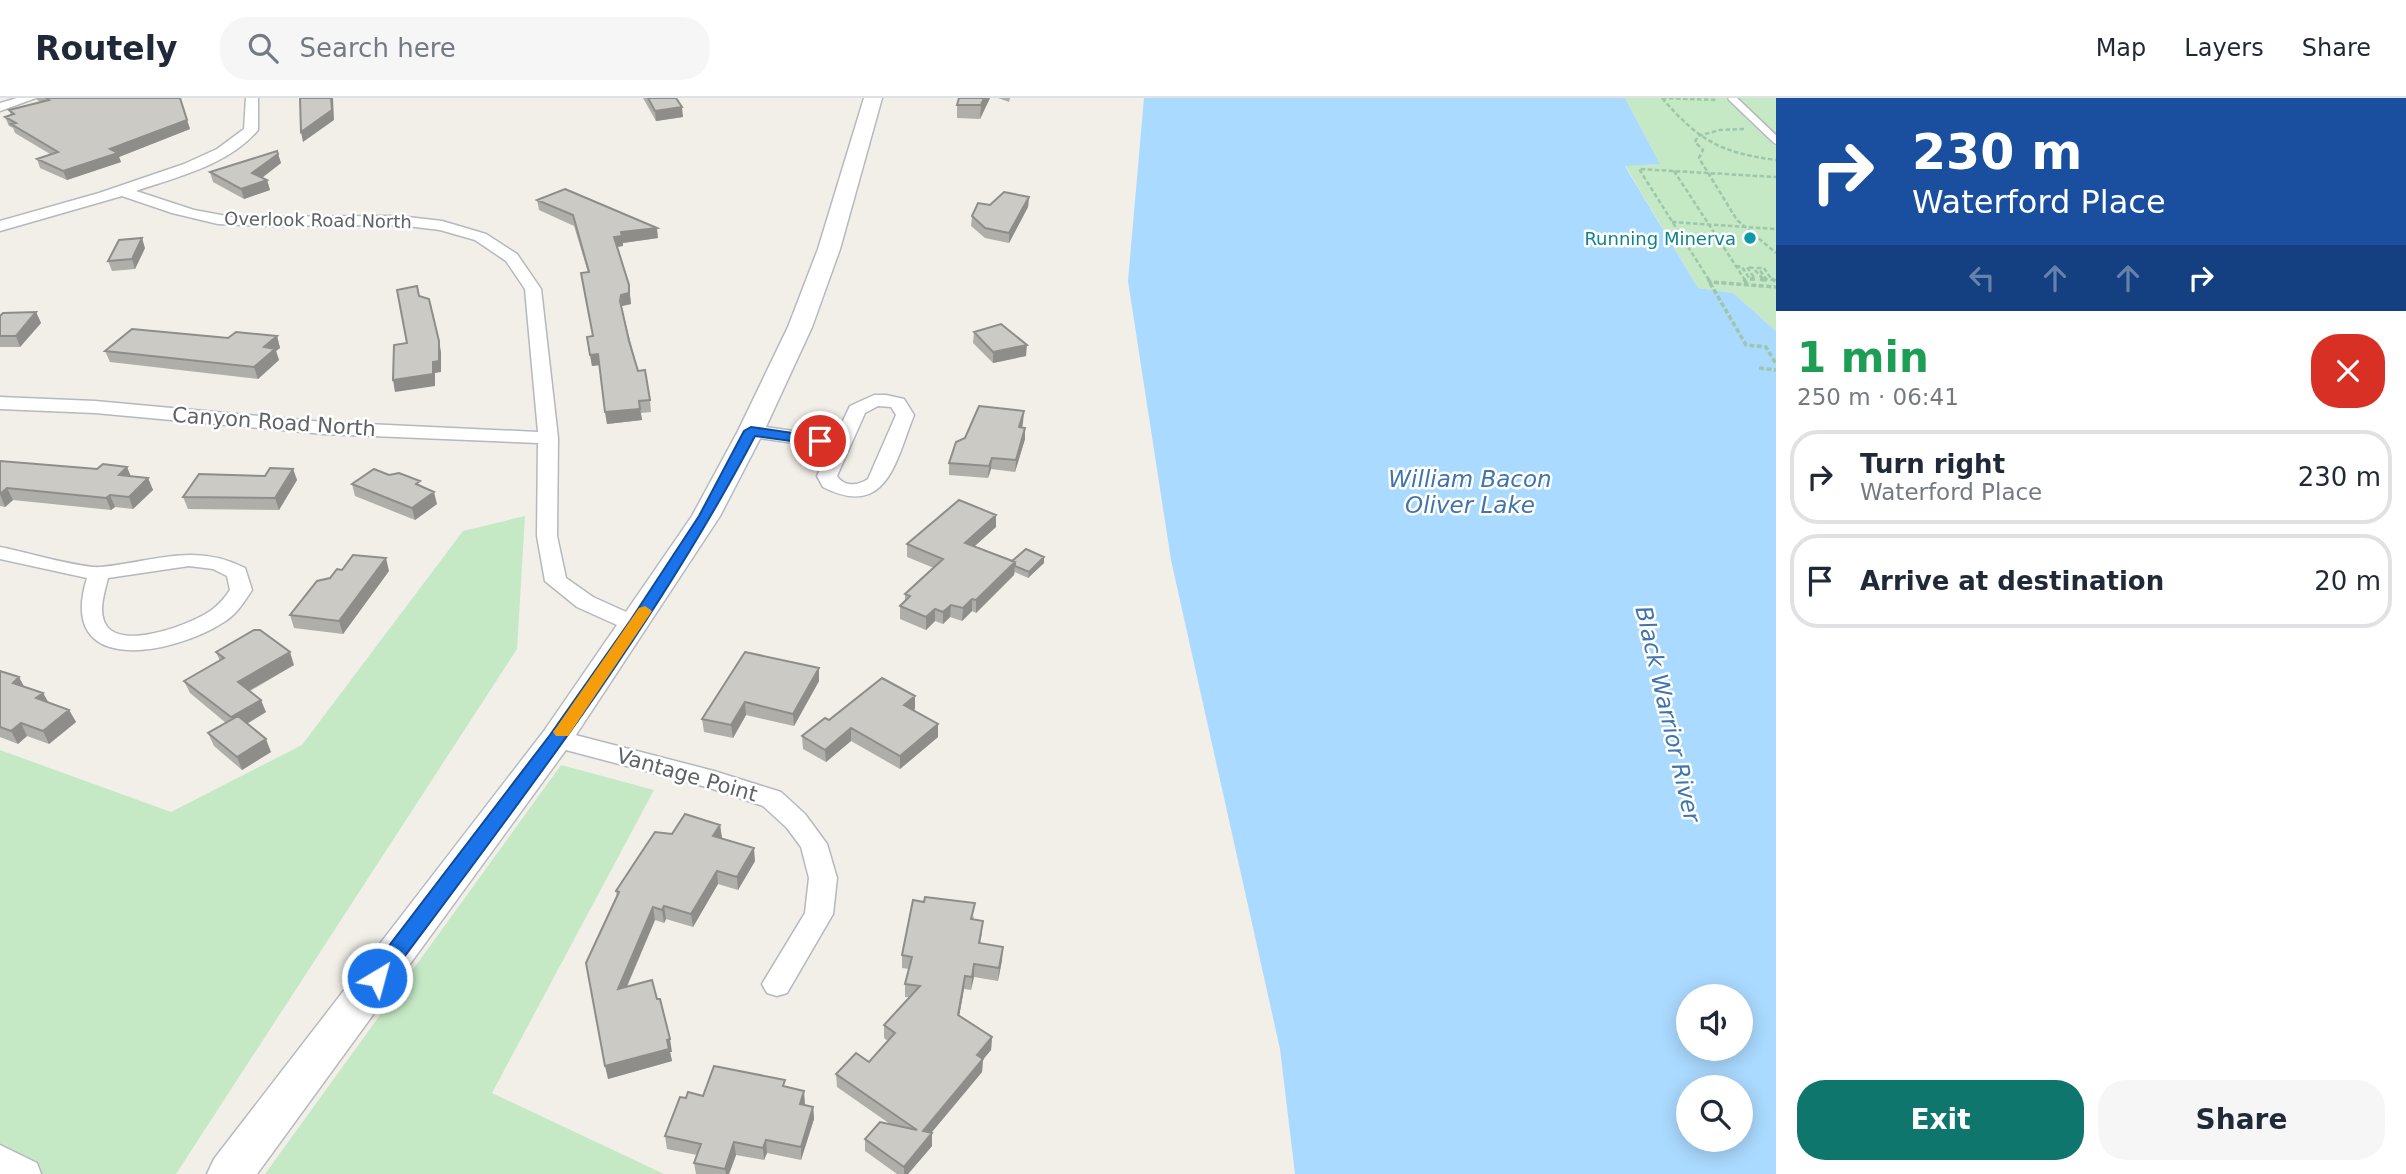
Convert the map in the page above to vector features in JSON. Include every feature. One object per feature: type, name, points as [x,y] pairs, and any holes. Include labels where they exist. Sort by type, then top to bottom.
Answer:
[{"type":"main road","points":[[230,1174],[556,739],[636,625],[706,516],[751,431],[800,327],[824,262],[873,98]]},
{"type":"street","points":[[0,107],[30,98]]},
{"type":"street","points":[[0,226],[124,191],[215,157],[238,144],[251,130],[252,98]]},
{"type":"street","name":"Overlook Road North","points":[[124,191],[187,214],[231,221],[394,218],[440,225],[490,242],[511,255],[526,271],[533,289],[548,438],[547,536],[555,581],[585,603],[636,625]]},
{"type":"street","points":[[886,400],[898,403],[903,409],[905,415],[877,482],[870,488],[849,491],[830,483],[827,476],[841,444],[857,410],[864,404],[886,400]]},
{"type":"street","name":"Canyon Road North","points":[[0,403],[95,407],[324,428],[548,438]]},
{"type":"street","points":[[751,431],[841,444]]},
{"type":"street","points":[[0,554],[99,574],[189,560],[218,563],[237,573],[241,590],[228,608],[215,617],[173,637],[139,643],[111,641],[96,629],[92,613],[99,574]]},
{"type":"street","name":"Vantage Point","points":[[556,739],[714,780],[772,799],[796,821],[814,844],[823,877],[819,914],[777,985]]},
{"type":"street","points":[[0,1160],[26,1174]]},
{"type":"lane","points":[[1732,98],[1776,140]]},
{"type":"path","points":[[1716,100],[1662,98],[1698,136],[1732,154],[1776,160]]},
{"type":"path","points":[[1748,129],[1720,130],[1698,136],[1695,142],[1703,150],[1699,158],[1742,226],[1776,253]]},
{"type":"path","points":[[1776,178],[1639,169],[1746,345],[1766,347],[1776,364]]},
{"type":"path","points":[[1674,170],[1748,285]]},
{"type":"path","points":[[1671,222],[1776,229]]},
{"type":"path","points":[[1736,266],[1742,267],[1750,279],[1755,279],[1747,267],[1753,268],[1761,280],[1767,281],[1758,268],[1764,268],[1772,281],[1776,281]]},
{"type":"path","points":[[1710,282],[1776,287]]},
{"type":"path","points":[[1759,368],[1776,370]]},
{"type":"green space","points":[[1625,98],[1776,98],[1776,331],[1733,293],[1698,288],[1625,165],[1660,164]]},
{"type":"green space","points":[[525,516],[517,649],[176,1174],[0,1174],[0,750],[171,812],[302,745],[463,531]]},
{"type":"green space","points":[[561,765],[654,790],[492,1093],[664,1174],[265,1174]]},
{"type":"water","name":"William Bacon Oliver Lake","points":[[1144,98],[1625,98],[1660,164],[1625,166],[1698,288],[1733,293],[1776,331],[1776,1174],[1295,1174],[1280,1049],[1171,560],[1128,281]]},
{"type":"building","points":[[46,98],[180,98],[187,120],[110,149],[118,153],[63,171],[37,159],[58,152],[11,124],[16,123],[5,117],[14,114],[9,110],[49,100]]},
{"type":"building","points":[[300,98],[331,98],[332,110],[301,132]]},
{"type":"building","points":[[648,98],[676,98],[682,107],[655,111]]},
{"type":"building","points":[[959,98],[984,98],[981,105],[957,105]]},
{"type":"building","points":[[277,151],[278,154],[252,173],[267,180],[241,189],[210,172]]},
{"type":"building","points":[[565,189],[657,228],[621,232],[622,236],[614,237],[629,285],[629,293],[621,295],[620,301],[638,371],[645,370],[650,400],[639,401],[640,409],[605,412],[598,354],[590,355],[587,337],[593,336],[581,273],[589,272],[573,215],[537,200]]},
{"type":"building","points":[[1004,192],[1029,197],[1009,233],[985,228],[972,216],[978,203],[990,205]]},
{"type":"building","points":[[142,238],[132,259],[108,261],[119,240]]},
{"type":"building","points":[[417,286],[419,296],[429,299],[439,341],[439,361],[433,362],[433,374],[393,380],[394,345],[407,343],[397,290]]},
{"type":"building","points":[[36,312],[16,336],[0,336],[0,316],[3,313]]},
{"type":"building","points":[[1001,324],[1027,345],[993,352],[974,332]]},
{"type":"building","points":[[132,329],[228,338],[236,332],[277,336],[264,347],[275,349],[254,367],[105,351]]},
{"type":"building","points":[[979,406],[1024,411],[1019,427],[1025,428],[1016,460],[992,458],[989,466],[949,463],[956,442],[965,438]]},
{"type":"building","points":[[0,461],[97,469],[103,464],[127,467],[119,475],[148,478],[129,497],[110,495],[106,498],[7,488],[0,494]]},
{"type":"building","points":[[270,468],[293,469],[275,498],[183,497],[199,474],[265,476]]},
{"type":"building","points":[[374,469],[389,475],[399,473],[420,481],[416,484],[434,492],[412,508],[352,484]]},
{"type":"building","points":[[959,500],[996,515],[965,543],[1015,562],[976,600],[972,599],[963,608],[951,605],[943,612],[935,609],[926,617],[900,606],[910,596],[905,594],[943,559],[907,544]]},
{"type":"building","points":[[1026,549],[1044,557],[1029,572],[1015,566],[1012,561]]},
{"type":"building","points":[[353,555],[386,558],[339,621],[290,615],[317,581],[330,578],[337,569],[342,570]]},
{"type":"building","points":[[254,630],[260,630],[290,652],[238,682],[261,700],[231,717],[184,681],[224,658],[216,652]]},
{"type":"building","points":[[745,652],[819,668],[793,714],[745,702],[731,725],[702,719]]},
{"type":"building","points":[[0,671],[19,677],[13,683],[43,693],[36,698],[69,710],[43,731],[21,723],[11,731],[0,727]]},
{"type":"building","points":[[882,678],[915,696],[904,705],[938,724],[900,756],[851,728],[825,750],[802,736],[825,718],[829,720]]},
{"type":"building","points":[[238,716],[266,739],[237,757],[208,733]]},
{"type":"building","points":[[685,814],[720,825],[713,836],[754,848],[737,877],[717,871],[691,914],[664,906],[662,910],[653,907],[618,989],[652,980],[657,999],[660,999],[670,1039],[667,1040],[669,1049],[605,1066],[586,963],[619,892],[616,891],[641,853],[655,832],[672,834]]},
{"type":"building","points":[[925,897],[975,903],[971,919],[983,921],[979,943],[1003,947],[999,968],[974,964],[972,977],[965,976],[958,1015],[992,1037],[977,1055],[983,1059],[923,1131],[932,1133],[904,1167],[865,1139],[880,1122],[917,1130],[836,1074],[856,1053],[869,1062],[895,1033],[884,1025],[920,986],[905,984],[912,957],[902,955],[913,900],[924,902]]},
{"type":"building","points":[[714,1066],[785,1080],[783,1086],[804,1091],[800,1104],[813,1107],[801,1147],[766,1140],[763,1148],[734,1142],[725,1169],[694,1163],[701,1144],[665,1136],[680,1097],[686,1098],[688,1092],[703,1096]]},
{"type":"slow traffic","points":[[562,732],[645,611]]},
{"type":"place","name":"Running Minerva","points":[[1750,238]]},
{"type":"route","points":[[377,978],[556,739],[636,625],[706,516],[751,431],[820,441]]},
{"type":"water label","name":"Black Warrior River","points":[[1668,714]]}]
